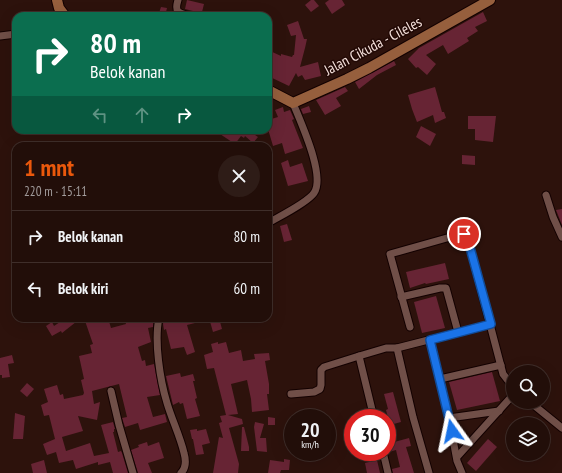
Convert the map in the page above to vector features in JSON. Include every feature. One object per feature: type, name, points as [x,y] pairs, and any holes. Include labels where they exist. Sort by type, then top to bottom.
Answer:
[{"type":"street","points":[[57,0],[59,8],[62,12]]},
{"type":"street","points":[[178,0],[176,8],[178,12]]},
{"type":"street","name":"Jalan Cikuda - Cileles","points":[[293,102],[347,79],[490,0]]},
{"type":"street","points":[[0,36],[12,34]]},
{"type":"street","points":[[272,92],[293,102],[314,159],[317,177],[317,187],[309,199],[272,221]]},
{"type":"street","points":[[546,195],[553,217],[562,237]]},
{"type":"street","points":[[410,327],[390,254],[464,234],[469,244],[503,374],[506,378]]},
{"type":"street","points":[[401,297],[446,288],[458,332]]},
{"type":"street","points":[[159,322],[158,360],[167,402],[184,454],[185,463],[181,473]]},
{"type":"street","points":[[291,394],[314,392],[320,389],[321,370],[324,367],[386,348],[397,348],[491,324]]},
{"type":"street","points":[[430,340],[462,473]]},
{"type":"street","points":[[397,348],[428,473]]},
{"type":"street","points":[[359,356],[372,409]]},
{"type":"street","points":[[440,379],[501,365]]},
{"type":"street","points":[[111,391],[133,473]]},
{"type":"street","points":[[457,457],[506,403]]},
{"type":"street","points":[[539,409],[562,428]]},
{"type":"street","points":[[449,418],[499,411]]},
{"type":"street","points":[[385,461],[388,473]]},
{"type":"building","points":[[187,0],[204,4],[202,12],[193,12],[185,9]]},
{"type":"building","points":[[311,0],[314,0],[319,6],[311,12],[305,5]]},
{"type":"building","points":[[329,0],[342,0],[345,5],[332,14],[325,3]]},
{"type":"building","points":[[161,7],[167,8],[166,12],[159,12]]},
{"type":"building","points":[[483,12],[487,21],[475,27],[478,31],[467,38],[469,41],[448,54],[443,45],[426,55],[436,64],[427,75],[418,67],[416,68],[408,59],[419,48]]},
{"type":"building","points":[[298,21],[304,39],[307,39],[300,67],[318,62],[321,76],[305,80],[302,75],[298,77],[296,73],[289,86],[272,78],[272,52],[281,56],[281,54],[292,57],[294,55],[296,35],[291,36],[287,25]]},
{"type":"building","points":[[394,61],[396,65],[377,75],[359,89],[355,82]]},
{"type":"building","points":[[345,87],[348,91],[336,98],[341,106],[325,115],[316,100]]},
{"type":"building","points":[[435,87],[442,112],[444,112],[446,118],[435,123],[433,115],[417,122],[408,95]]},
{"type":"building","points":[[309,106],[311,112],[303,114],[301,109]]},
{"type":"building","points":[[283,107],[284,112],[290,110],[294,119],[292,120],[303,148],[285,154],[282,143],[273,146],[269,134],[272,134],[272,119],[278,117],[275,110]]},
{"type":"building","points":[[468,116],[496,116],[493,142],[475,140],[475,129],[468,129]]},
{"type":"building","points":[[421,126],[436,134],[430,146],[416,137]]},
{"type":"building","points":[[220,134],[254,134],[258,137],[254,142],[252,142],[245,136],[244,138],[241,136],[236,142],[232,142]]},
{"type":"building","points":[[462,155],[475,156],[475,165],[462,164]]},
{"type":"building","points":[[288,160],[290,167],[302,163],[308,181],[288,186],[281,163]]},
{"type":"building","points":[[562,209],[562,225],[556,210]]},
{"type":"building","points":[[287,224],[292,240],[284,242],[280,226]]},
{"type":"building","points":[[445,263],[449,279],[425,283],[410,288],[406,272]]},
{"type":"building","points":[[436,296],[445,328],[422,333],[414,302]]},
{"type":"building","points":[[52,322],[54,326],[60,322],[76,322],[62,333],[61,331],[52,336],[46,326]]},
{"type":"building","points":[[85,322],[109,322],[111,328],[126,324],[125,322],[154,322],[153,327],[148,328],[151,342],[138,347],[142,361],[145,360],[146,366],[154,364],[160,395],[147,397],[153,417],[165,414],[167,422],[140,430],[138,423],[125,427],[122,418],[127,417],[119,384],[92,391],[94,404],[100,402],[97,420],[78,416],[83,431],[62,437],[66,451],[90,443],[94,456],[109,453],[101,425],[113,422],[115,429],[113,432],[118,452],[121,451],[122,453],[128,473],[113,473],[110,462],[98,465],[98,462],[76,469],[73,460],[59,463],[56,452],[47,455],[43,444],[55,439],[49,415],[44,416],[41,405],[48,402],[44,389],[57,385],[60,395],[63,394],[64,399],[83,395],[84,393],[81,380],[84,379],[79,356],[92,353],[90,345],[93,344]]},
{"type":"building","points":[[163,322],[199,322],[187,325],[195,352],[187,355],[184,347],[171,349],[166,329],[164,330]]},
{"type":"building","points":[[210,322],[220,322],[222,329],[213,332]]},
{"type":"building","points":[[218,342],[218,344],[226,342],[229,353],[241,350],[243,361],[255,359],[254,354],[269,353],[270,360],[265,361],[269,384],[269,394],[267,394],[269,410],[252,412],[247,380],[231,384],[238,414],[228,415],[242,419],[243,424],[229,428],[239,464],[238,473],[213,473],[219,437],[223,438],[219,423],[222,422],[220,416],[226,415],[214,368],[207,369],[204,355],[213,352],[211,344]]},
{"type":"building","points":[[12,355],[14,363],[8,364],[10,377],[2,378],[2,375],[0,375],[0,358]]},
{"type":"building","points":[[492,372],[500,401],[457,410],[449,382]]},
{"type":"building","points":[[180,373],[181,377],[193,374],[197,398],[195,399],[200,416],[187,419],[183,403],[180,404],[179,402],[173,405],[166,376]]},
{"type":"building","points":[[27,383],[34,389],[27,397],[20,391]]},
{"type":"building","points":[[393,392],[401,422],[396,423],[396,409],[388,409],[384,394]]},
{"type":"building","points":[[15,413],[25,416],[23,439],[13,439]]},
{"type":"building","points":[[268,417],[275,418],[275,425],[268,425]]},
{"type":"building","points":[[255,422],[264,424],[260,438],[266,438],[267,452],[257,451],[254,427]]},
{"type":"building","points":[[242,427],[244,427],[249,451],[241,451]]},
{"type":"building","points":[[197,429],[197,431],[206,429],[210,443],[202,445],[204,454],[196,455],[190,430]]},
{"type":"building","points":[[409,438],[411,446],[406,447],[414,473],[393,473],[392,469],[400,467],[396,450],[396,442]]},
{"type":"building","points":[[488,439],[497,447],[476,471],[467,463]]},
{"type":"building","points":[[147,442],[148,446],[159,442],[164,458],[148,463],[152,473],[138,473],[131,450],[139,447],[138,445]]},
{"type":"building","points":[[44,460],[47,473],[33,473],[31,464]]},
{"type":"building","points":[[270,460],[284,462],[290,461],[289,470],[281,470],[280,473],[268,473]]},
{"type":"building","points":[[377,461],[380,473],[367,473],[365,463]]},
{"type":"route","points":[[452,431],[430,340],[491,324],[469,244],[464,234]]}]
